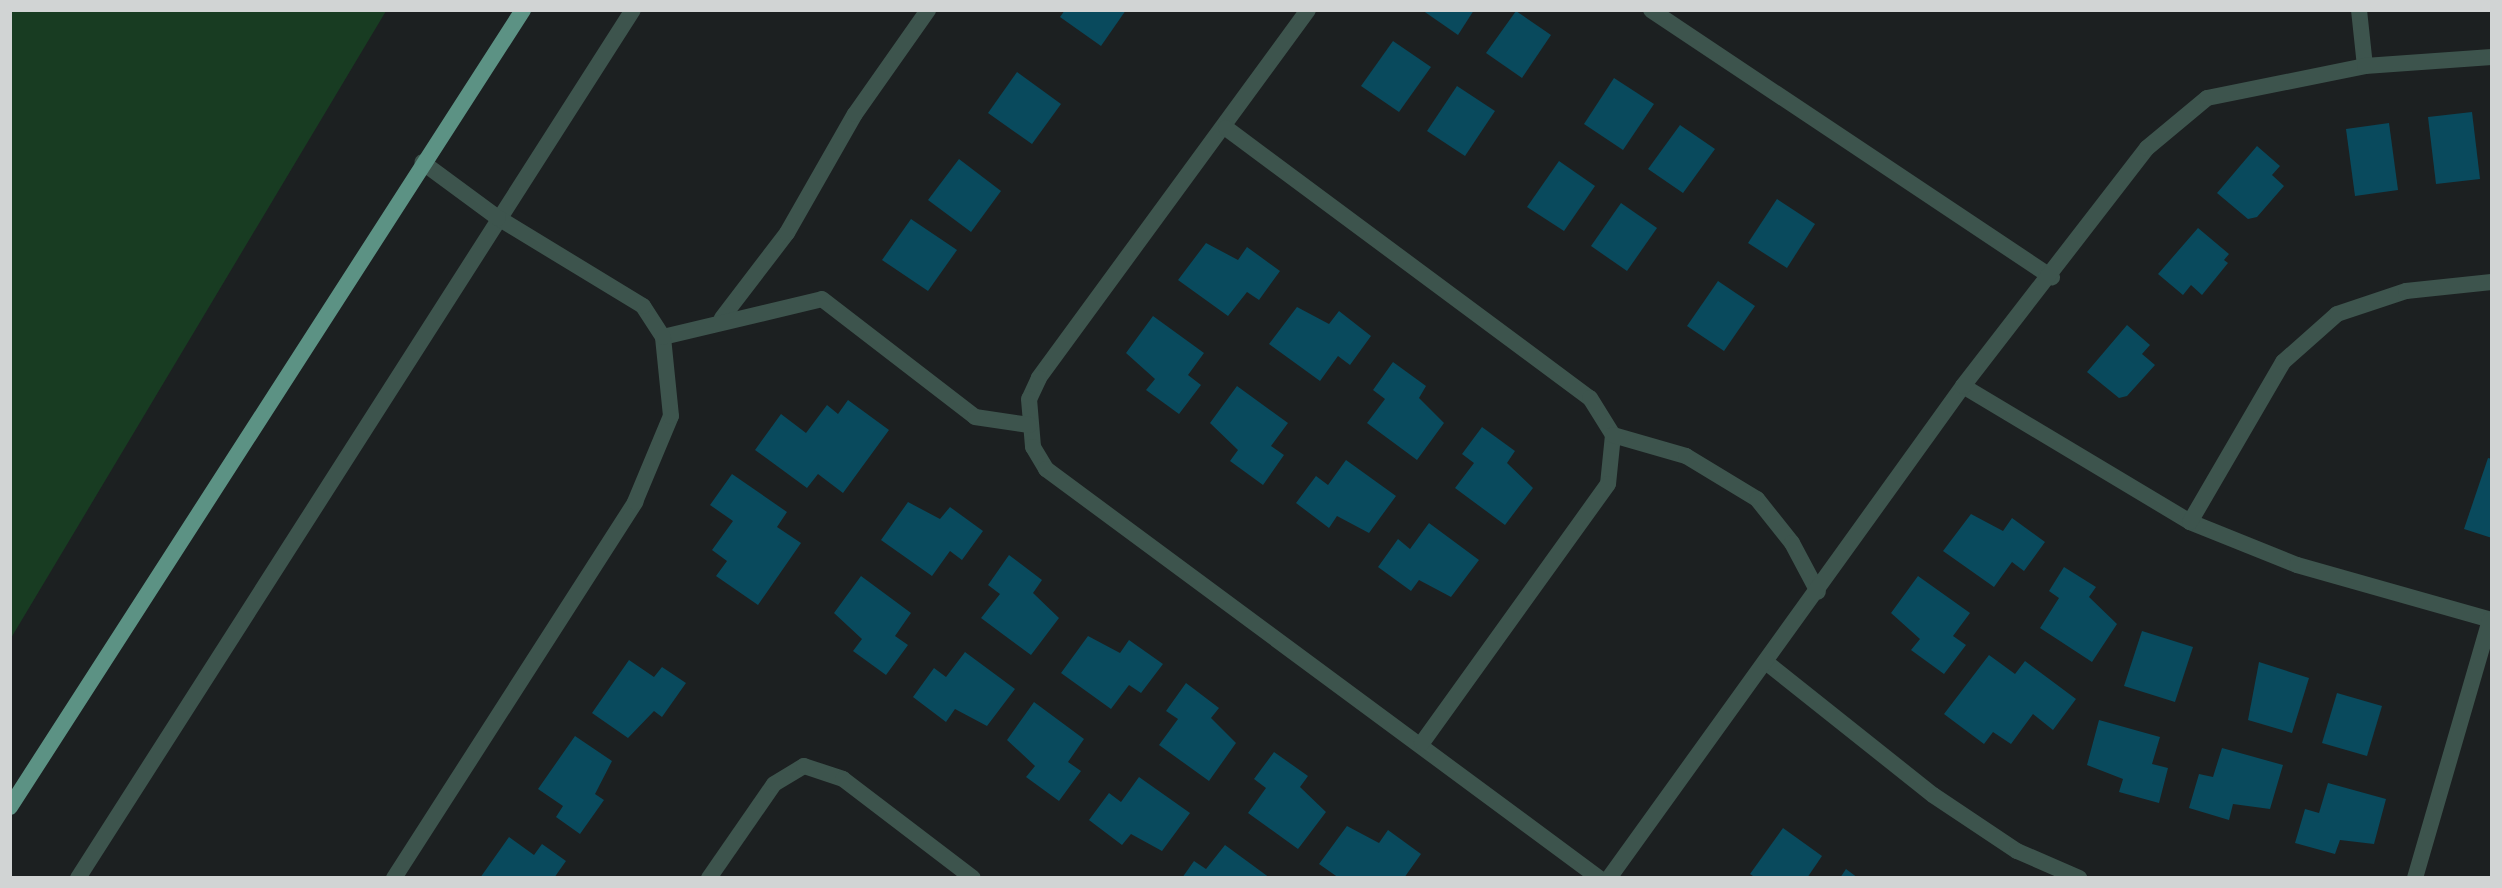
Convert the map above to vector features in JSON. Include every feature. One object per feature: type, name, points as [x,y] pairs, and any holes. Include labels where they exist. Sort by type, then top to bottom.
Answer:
[{"type":"highway","points":[[10,807],[422,162],[523,10]]},
{"type":"street","points":[[78,878],[633,10]]},
{"type":"street","points":[[723,318],[787,233],[855,114],[928,10]]},
{"type":"street","points":[[1308,10],[1226,128],[1039,378],[1029,399],[1029,425],[1033,447],[1046,469],[1422,743],[1599,878]]},
{"type":"street","points":[[1651,10],[2052,277]]},
{"type":"street","points":[[2359,10],[2365,66]]},
{"type":"street","points":[[1609,878],[1767,663],[1963,386],[2052,277],[2147,148],[2207,98],[2365,66],[2492,57]]},
{"type":"street","points":[[1226,128],[1590,398],[1612,435],[1608,484],[1422,743]]},
{"type":"street","points":[[394,878],[635,502],[671,416],[663,337],[644,306],[498,218],[422,162]]},
{"type":"street","points":[[2190,522],[2283,362],[2337,314],[2406,291],[2492,282]]},
{"type":"street","points":[[663,337],[723,318],[822,299],[975,417],[1029,425]]},
{"type":"street","points":[[1963,386],[2190,522],[2297,565],[2491,620],[2415,878]]},
{"type":"street","points":[[1612,435],[1686,456],[1757,499],[1792,543],[1818,592]]},
{"type":"street","points":[[1767,663],[1933,795],[2017,851],[2079,878]]},
{"type":"street","points":[[709,878],[774,784],[804,766],[843,780],[973,878]]},
{"type":"green space","points":[[10,11],[386,11],[11,638]]},
{"type":"building","points":[[1065,10],[1126,10],[1101,46],[1060,17]]},
{"type":"building","points":[[1422,10],[1474,10],[1458,35]]},
{"type":"building","points":[[1516,11],[1551,35],[1522,78],[1486,53]]},
{"type":"building","points":[[1393,41],[1431,67],[1399,112],[1361,86]]},
{"type":"building","points":[[1017,72],[1061,104],[1032,144],[988,113]]},
{"type":"building","points":[[1614,78],[1654,104],[1623,150],[1584,124]]},
{"type":"building","points":[[1457,86],[1495,111],[1465,156],[1427,131]]},
{"type":"building","points":[[2472,112],[2480,179],[2436,184],[2428,117]]},
{"type":"building","points":[[2389,123],[2398,190],[2355,196],[2346,129]]},
{"type":"building","points":[[1680,125],[1715,149],[1683,193],[1648,169]]},
{"type":"building","points":[[2257,146],[2280,166],[2272,175],[2284,186],[2257,217],[2248,219],[2217,193]]},
{"type":"building","points":[[959,159],[1001,191],[971,232],[928,200]]},
{"type":"building","points":[[1559,161],[1595,186],[1564,231],[1527,207]]},
{"type":"building","points":[[1777,199],[1815,224],[1787,268],[1748,243]]},
{"type":"building","points":[[1621,203],[1657,228],[1627,271],[1591,246]]},
{"type":"building","points":[[911,219],[957,250],[928,291],[882,260]]},
{"type":"building","points":[[2198,228],[2229,254],[2224,260],[2228,263],[2202,295],[2191,285],[2183,295],[2158,274]]},
{"type":"building","points":[[1206,243],[1238,260],[1247,247],[1280,271],[1259,300],[1247,292],[1228,316],[1178,280]]},
{"type":"building","points":[[1718,281],[1755,306],[1724,351],[1687,326]]},
{"type":"building","points":[[1297,307],[1329,324],[1339,311],[1371,336],[1350,365],[1338,356],[1320,381],[1269,344]]},
{"type":"building","points":[[1153,316],[1204,353],[1188,375],[1201,385],[1179,414],[1146,390],[1155,379],[1126,353]]},
{"type":"building","points":[[2127,325],[2150,345],[2142,354],[2155,365],[2127,396],[2119,398],[2087,372]]},
{"type":"building","points":[[1393,362],[1426,386],[1419,398],[1444,423],[1417,460],[1367,423],[1385,399],[1373,390]]},
{"type":"building","points":[[1237,386],[1288,423],[1271,446],[1284,455],[1263,485],[1230,461],[1238,450],[1210,423]]},
{"type":"building","points":[[848,400],[889,430],[843,493],[818,474],[807,488],[755,450],[781,414],[806,433],[827,405],[838,414]]},
{"type":"building","points":[[1482,427],[1515,451],[1507,463],[1533,488],[1505,525],[1455,488],[1474,463],[1462,454]]},
{"type":"building","points":[[2488,458],[2492,459],[2492,538],[2464,529]]},
{"type":"building","points":[[1346,460],[1396,496],[1369,533],[1337,516],[1329,528],[1296,503],[1316,476],[1328,485]]},
{"type":"building","points":[[732,474],[787,512],[777,527],[801,543],[758,605],[716,576],[727,561],[712,550],[733,521],[710,505]]},
{"type":"building","points":[[908,502],[940,519],[950,507],[983,531],[962,560],[950,551],[932,576],[881,540]]},
{"type":"building","points":[[1971,514],[2003,531],[2012,518],[2045,542],[2024,571],[2012,562],[1994,587],[1943,551]]},
{"type":"building","points":[[1429,523],[1479,560],[1451,597],[1419,580],[1411,591],[1378,567],[1398,539],[1410,549]]},
{"type":"building","points":[[1009,555],[1042,580],[1033,593],[1059,618],[1031,655],[981,618],[1000,594],[988,585]]},
{"type":"building","points":[[2064,567],[2096,587],[2089,597],[2117,624],[2092,662],[2040,628],[2059,598],[2049,591]]},
{"type":"building","points":[[861,576],[911,613],[895,636],[908,645],[886,675],[853,651],[862,639],[834,613]]},
{"type":"building","points":[[1918,576],[1970,613],[1953,636],[1966,645],[1944,674],[1911,650],[1920,639],[1891,613]]},
{"type":"building","points":[[2142,631],[2193,647],[2175,702],[2124,686]]},
{"type":"building","points":[[1088,636],[1120,653],[1129,640],[1163,664],[1141,693],[1129,685],[1111,709],[1061,673]]},
{"type":"building","points":[[965,652],[1015,689],[987,726],[955,709],[946,722],[913,697],[934,668],[946,677]]},
{"type":"building","points":[[1989,655],[2015,674],[2025,661],[2076,699],[2053,730],[2033,714],[2011,744],[1993,732],[1984,744],[1944,714]]},
{"type":"building","points":[[629,660],[654,677],[662,667],[686,683],[662,717],[654,711],[628,738],[592,713]]},
{"type":"building","points":[[2259,662],[2309,678],[2292,733],[2248,720]]},
{"type":"building","points":[[1186,683],[1219,708],[1211,718],[1236,743],[1209,781],[1159,745],[1178,719],[1166,711]]},
{"type":"building","points":[[2337,693],[2382,706],[2367,756],[2322,743]]},
{"type":"building","points":[[1034,702],[1084,739],[1068,762],[1081,771],[1059,801],[1026,777],[1035,766],[1007,740]]},
{"type":"building","points":[[2099,720],[2160,737],[2152,764],[2168,768],[2159,803],[2119,792],[2123,779],[2087,765]]},
{"type":"building","points":[[575,736],[612,761],[595,794],[604,800],[580,834],[556,817],[563,806],[538,789]]},
{"type":"building","points":[[2222,748],[2283,765],[2270,809],[2233,804],[2229,820],[2189,808],[2199,774],[2213,777]]},
{"type":"building","points":[[1274,752],[1308,776],[1300,787],[1326,812],[1298,849],[1248,813],[1266,788],[1254,779]]},
{"type":"building","points":[[1139,777],[1190,813],[1162,851],[1131,834],[1122,845],[1089,820],[1109,793],[1121,802]]},
{"type":"building","points":[[2328,783],[2386,799],[2374,844],[2340,840],[2335,854],[2295,843],[2305,809],[2319,813]]},
{"type":"building","points":[[1347,826],[1379,843],[1388,830],[1421,854],[1404,878],[1339,878],[1319,864]]},
{"type":"building","points":[[1783,828],[1822,856],[1807,878],[1756,878],[1750,874]]},
{"type":"building","points":[[509,837],[534,855],[542,844],[566,861],[554,878],[480,878]]},
{"type":"building","points":[[1225,845],[1270,878],[1182,878],[1194,861],[1206,869]]},
{"type":"building","points":[[1846,869],[1858,878],[1840,878]]}]
